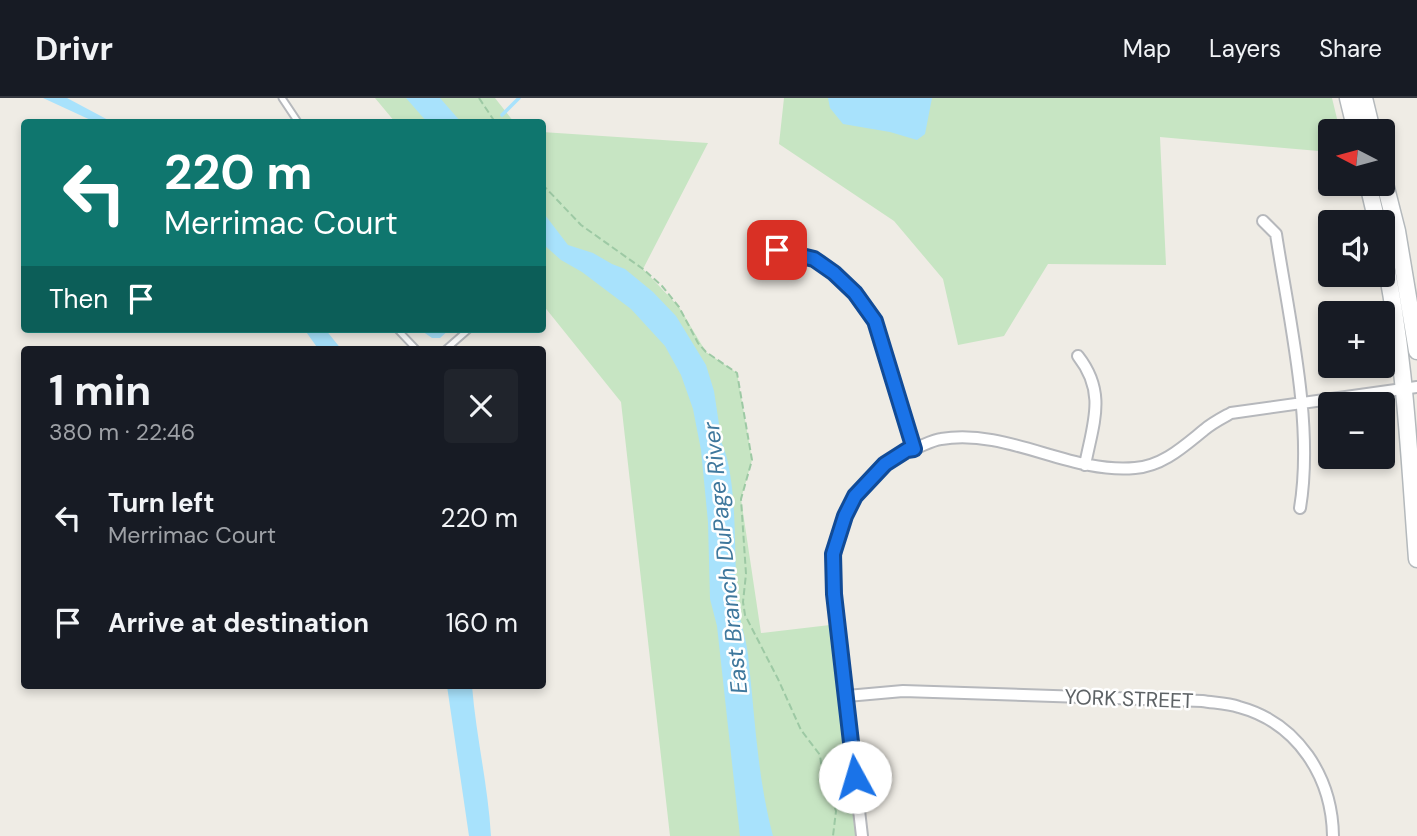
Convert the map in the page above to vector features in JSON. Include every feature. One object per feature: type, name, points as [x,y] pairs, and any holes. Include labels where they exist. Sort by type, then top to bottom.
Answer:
[{"type":"main road","points":[[1348,98],[1353,119]]},
{"type":"main road","points":[[1364,98],[1369,119]]},
{"type":"main road","points":[[1388,196],[1397,231],[1417,351]]},
{"type":"main road","points":[[1390,287],[1411,387],[1417,559]]},
{"type":"street","points":[[1264,221],[1276,234],[1302,404],[1305,478],[1300,508]]},
{"type":"street","points":[[777,250],[814,259],[834,273],[855,293],[875,321],[914,449]]},
{"type":"street","points":[[1078,356],[1090,371],[1096,389],[1095,414],[1084,465]]},
{"type":"street","points":[[862,836],[834,594],[833,554],[845,516],[855,496],[885,464],[907,450],[939,439],[970,437],[1020,447],[1084,465],[1112,469],[1139,468],[1181,450],[1206,428],[1231,413],[1411,387]]},
{"type":"street","name":"YORK STREET","points":[[847,696],[904,691],[1202,701],[1240,707],[1274,722],[1297,739],[1311,759],[1326,790],[1333,836]]},
{"type":"lane","points":[[282,98],[296,119]]},
{"type":"lane","points":[[401,333],[413,346]]},
{"type":"lane","points":[[449,346],[464,333]]},
{"type":"path","points":[[479,98],[493,119]]},
{"type":"path","points":[[546,188],[581,225],[643,269],[662,286],[679,307],[698,343],[706,352],[737,373],[752,460],[741,499],[746,573],[743,602],[750,626],[784,690],[801,730],[820,755],[822,771],[836,811],[833,836]]},
{"type":"green space","points":[[375,98],[495,98],[512,119],[392,119]]},
{"type":"green space","points":[[784,98],[1332,98],[1337,119],[1318,119],[1318,151],[1160,137],[1166,265],[1048,264],[1004,336],[958,345],[943,279],[894,221],[779,144]]},
{"type":"green space","points":[[546,132],[708,143],[643,269],[679,307],[706,352],[737,373],[752,460],[741,499],[761,633],[830,625],[856,836],[670,836],[621,402],[546,309]]},
{"type":"water","points":[[43,98],[67,98],[106,119],[88,119]]},
{"type":"water","points":[[406,98],[440,98],[458,119],[424,119]]},
{"type":"water","points":[[828,98],[932,98],[925,134],[917,140],[890,132],[843,124],[830,108]]},
{"type":"water","name":"East Branch DuPage River","points":[[546,216],[568,245],[593,253],[625,269],[653,292],[676,316],[706,365],[714,391],[719,424],[715,432],[722,444],[731,478],[735,592],[746,644],[760,768],[773,836],[740,836],[717,626],[710,599],[708,522],[701,450],[693,409],[681,375],[665,346],[631,309],[582,272],[561,260],[546,247]]},
{"type":"water","points":[[307,333],[328,333],[339,346],[316,346]]},
{"type":"water","points":[[425,333],[446,333],[440,338],[432,338]]},
{"type":"water","points":[[447,689],[472,689],[491,836],[469,836]]},
{"type":"waterway","points":[[502,115],[519,98]]},
{"type":"route","points":[[777,250],[814,259],[834,273],[855,293],[875,321],[914,449],[907,450],[885,464],[855,496],[845,516],[833,554],[834,594],[855,777]]}]
